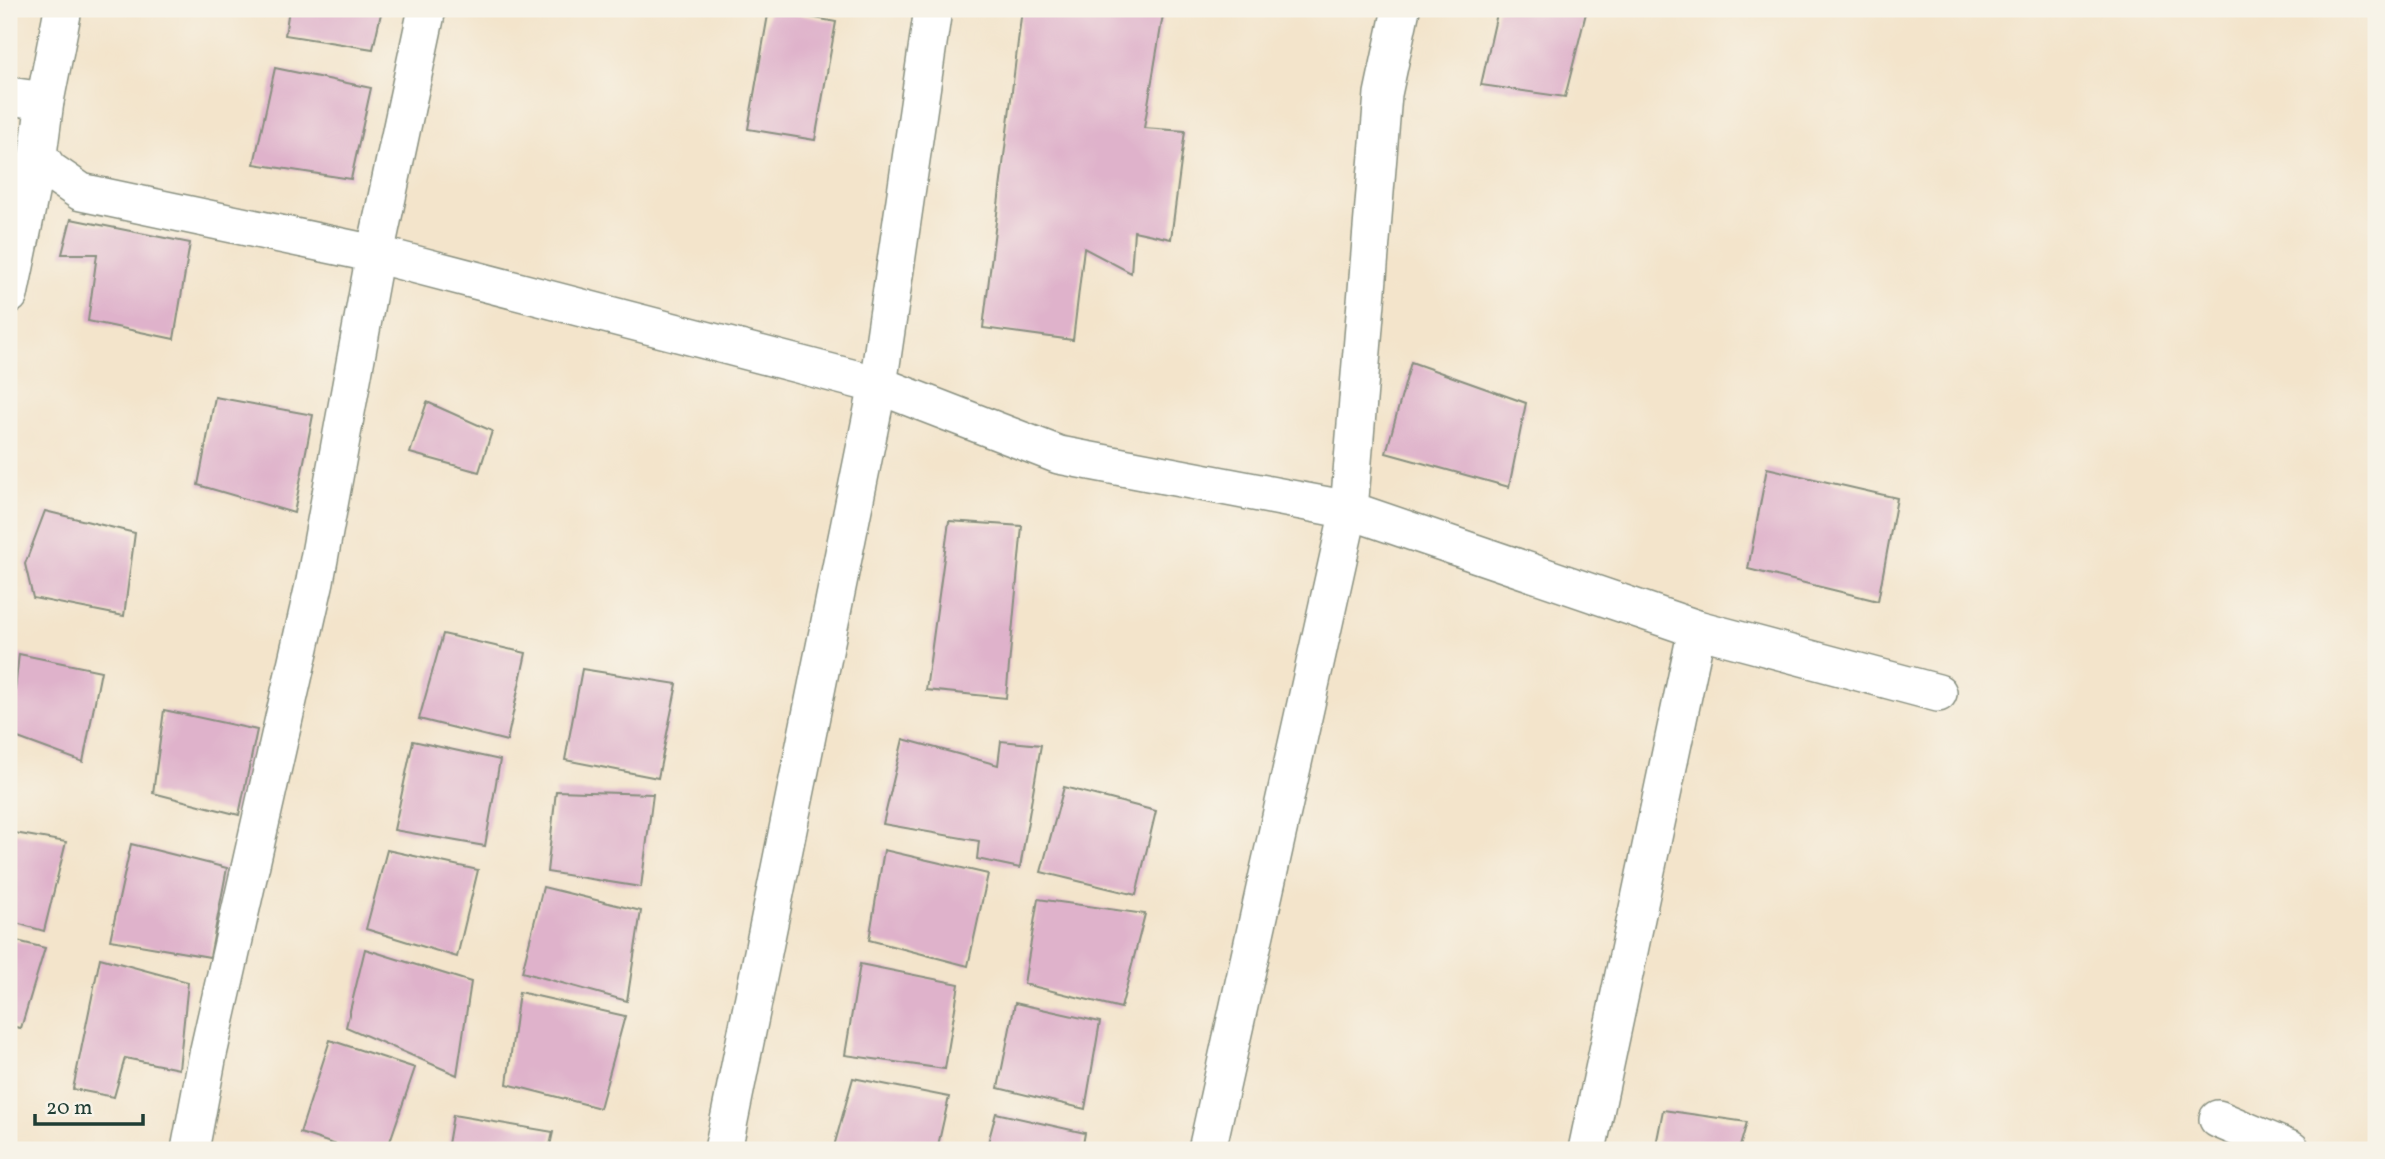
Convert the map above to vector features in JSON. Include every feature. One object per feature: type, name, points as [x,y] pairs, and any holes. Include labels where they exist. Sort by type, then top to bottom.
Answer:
[{"type":"street","points":[[9,295],[38,154],[45,101],[63,9]]},
{"type":"street","points":[[190,1150],[211,1041],[315,582],[375,254],[427,9]]},
{"type":"street","points":[[723,1150],[878,385],[933,9]]},
{"type":"street","points":[[1207,1150],[1349,510],[1383,94],[1401,9]]},
{"type":"street","points":[[9,96],[45,101]]},
{"type":"street","points":[[38,154],[49,170],[81,192],[375,254],[878,385],[1059,455],[1349,510],[1697,629],[1938,693]]},
{"type":"street","points":[[1587,1150],[1697,629]]},
{"type":"street","points":[[2218,1119],[2291,1150]]},
{"type":"building","points":[[289,9],[382,9],[373,49],[285,35]]},
{"type":"building","points":[[769,9],[836,22],[815,140],[748,129]]},
{"type":"building","points":[[1022,9],[1164,9],[1144,128],[1185,131],[1171,239],[1134,231],[1131,273],[1084,248],[1073,340],[983,328]]},
{"type":"building","points":[[1498,9],[1587,9],[1565,97],[1481,85]]},
{"type":"building","points":[[275,68],[371,88],[351,179],[254,164]]},
{"type":"building","points":[[71,219],[190,243],[174,339],[88,321],[97,254],[62,254]]},
{"type":"building","points":[[1411,362],[1526,403],[1509,487],[1386,453]]},
{"type":"building","points":[[215,397],[313,415],[294,513],[198,485]]},
{"type":"building","points":[[427,402],[492,431],[479,472],[410,453]]},
{"type":"building","points":[[1767,468],[1897,498],[1878,601],[1748,569]]},
{"type":"building","points":[[45,511],[135,533],[124,616],[33,598],[25,564]]},
{"type":"building","points":[[949,521],[1022,526],[1006,698],[926,690]]},
{"type":"building","points":[[443,634],[526,653],[507,741],[419,719]]},
{"type":"building","points":[[19,654],[101,671],[83,762],[10,735]]},
{"type":"building","points":[[582,669],[677,684],[658,778],[565,760]]},
{"type":"building","points":[[164,710],[257,730],[239,815],[153,793]]},
{"type":"building","points":[[903,739],[998,765],[1001,741],[1041,745],[1020,868],[977,859],[979,841],[883,824]]},
{"type":"building","points":[[413,741],[500,760],[485,846],[394,830]]},
{"type":"building","points":[[1064,787],[1156,811],[1136,895],[1041,872]]},
{"type":"building","points":[[556,791],[653,794],[641,887],[547,872]]},
{"type":"building","points":[[9,832],[66,842],[44,931],[9,921]]},
{"type":"building","points":[[131,844],[227,868],[210,957],[110,940]]},
{"type":"building","points":[[387,850],[478,870],[457,957],[366,929]]},
{"type":"building","points":[[884,850],[988,874],[968,966],[869,940]]},
{"type":"building","points":[[543,887],[641,911],[627,1001],[522,972]]},
{"type":"building","points":[[1038,899],[1145,914],[1121,1008],[1024,984]]},
{"type":"building","points":[[9,939],[45,948],[21,1028],[9,1026]]},
{"type":"building","points":[[365,949],[471,982],[457,1075],[346,1027]]},
{"type":"building","points":[[100,958],[188,982],[179,1069],[125,1058],[114,1097],[73,1089]]},
{"type":"building","points":[[860,964],[959,984],[945,1069],[845,1055]]},
{"type":"building","points":[[519,992],[625,1016],[600,1108],[507,1084]]},
{"type":"building","points":[[1015,1003],[1100,1022],[1085,1109],[998,1088]]},
{"type":"building","points":[[330,1040],[415,1068],[387,1150],[352,1150],[300,1133]]},
{"type":"building","points":[[853,1078],[949,1097],[937,1150],[833,1150]]},
{"type":"building","points":[[1663,1110],[1747,1122],[1739,1150],[1655,1150]]},
{"type":"building","points":[[996,1113],[1085,1133],[1082,1150],[986,1150]]},
{"type":"building","points":[[453,1115],[553,1132],[549,1150],[447,1150]]}]
